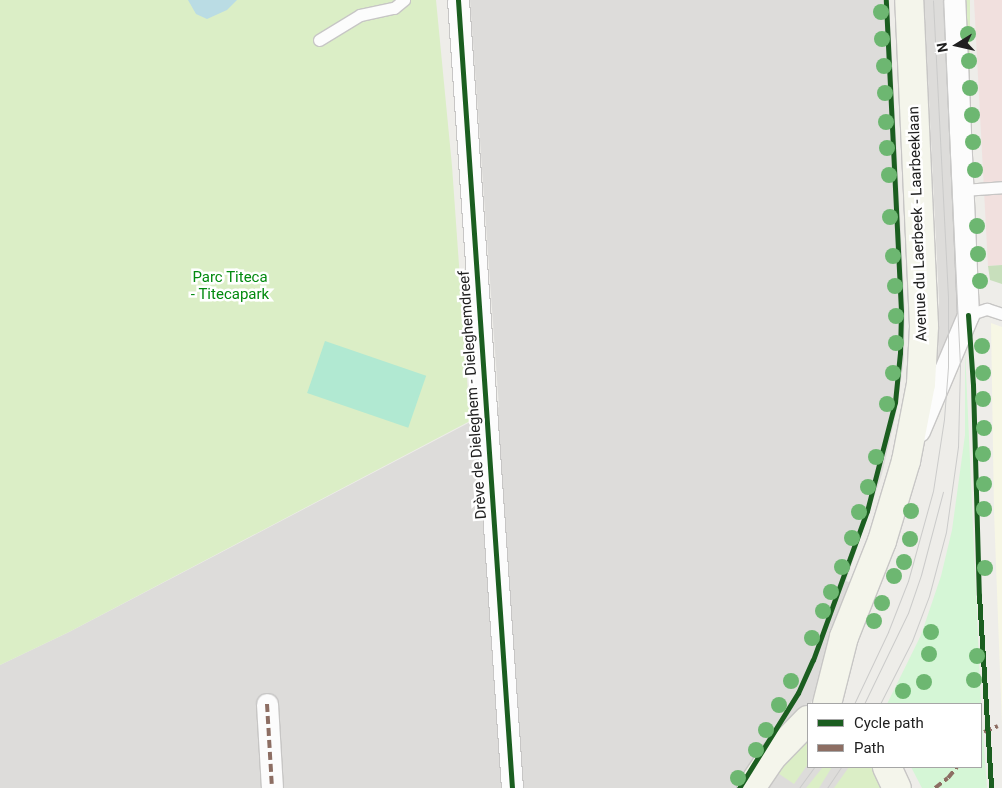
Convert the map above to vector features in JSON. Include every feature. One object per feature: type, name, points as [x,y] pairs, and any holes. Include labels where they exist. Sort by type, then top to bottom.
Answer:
[{"type":"street","name":"Drève de Dieleghem - Dieleghemdreef","points":[[458,0],[512,788]]},
{"type":"street","name":"Avenue du Laerbeek - Laarbeeklaan","points":[[827,703],[844,637],[882,540],[906,461],[921,384],[924,326],[909,0]]},
{"type":"street","points":[[906,461],[948,367],[968,316],[954,0]]},
{"type":"street","points":[[267,704],[272,788]]},
{"type":"street","points":[[752,788],[775,753],[807,721]]},
{"type":"street","points":[[887,768],[897,788]]},
{"type":"lane","points":[[318,40],[360,15],[394,8],[404,0]]},
{"type":"lane","points":[[962,190],[1002,187]]},
{"type":"lane","points":[[968,316],[987,309],[1002,314]]},
{"type":"shaded area","points":[[470,0],[889,0],[905,312],[904,359],[897,409],[882,474],[846,581],[851,583],[827,645],[811,703],[807,703],[807,708],[744,788],[0,788],[0,665],[69,632],[499,407]]},
{"type":"shaded area","points":[[924,0],[948,0],[962,302],[938,362],[939,299]]},
{"type":"shaded area","points":[[974,0],[1002,0],[1002,265],[988,266]]},
{"type":"shaded area","points":[[991,323],[1002,327],[1002,726],[994,511]]},
{"type":"shaded area","points":[[807,731],[807,768],[879,768],[889,788],[760,788]]},
{"type":"green space","name":"Parc Titeca - Titecapark","points":[[0,0],[436,0],[452,166],[470,421],[69,632],[0,665]]},
{"type":"green space","points":[[959,0],[970,0],[970,160],[959,160]]},
{"type":"green space","points":[[1002,265],[1002,284],[990,280],[988,266]]},
{"type":"green space","points":[[325,341],[426,376],[408,428],[307,393]]},
{"type":"green space","points":[[965,349],[981,703],[887,703],[921,635],[941,576],[952,530],[965,435]]},
{"type":"green space","points":[[982,720],[987,788],[922,788],[912,768],[982,768]]},
{"type":"green space","points":[[807,731],[807,765],[794,784],[772,769]]},
{"type":"green space","points":[[822,768],[831,768],[819,788],[806,788]]},
{"type":"green space","points":[[848,768],[879,768],[889,788],[834,788]]},
{"type":"water","points":[[188,0],[237,0],[227,10],[207,19],[196,14]]},
{"type":"tram line","points":[[854,703],[888,632],[908,581],[933,491],[944,419],[948,367],[948,297],[933,0]]},
{"type":"tram line","points":[[881,703],[912,641],[929,596],[946,532],[958,447],[960,366],[943,0]]},
{"type":"tram line","points":[[864,703],[908,613],[921,575],[943,492]]},
{"type":"tram line","points":[[799,788],[813,768]]},
{"type":"tram line","points":[[827,788],[840,768]]},
{"type":"marked path","points":[[267,704],[272,788]]},
{"type":"marked path","points":[[984,732],[998,726]]},
{"type":"marked path","points":[[935,788],[948,778],[956,768]]},
{"type":"cycle path","points":[[458,0],[512,788]]},
{"type":"cycle path","points":[[739,788],[798,693],[813,660],[867,511],[895,402],[900,353],[901,311],[886,0]]},
{"type":"cycle path","points":[[968,315],[973,385],[979,595],[991,788]]}]
